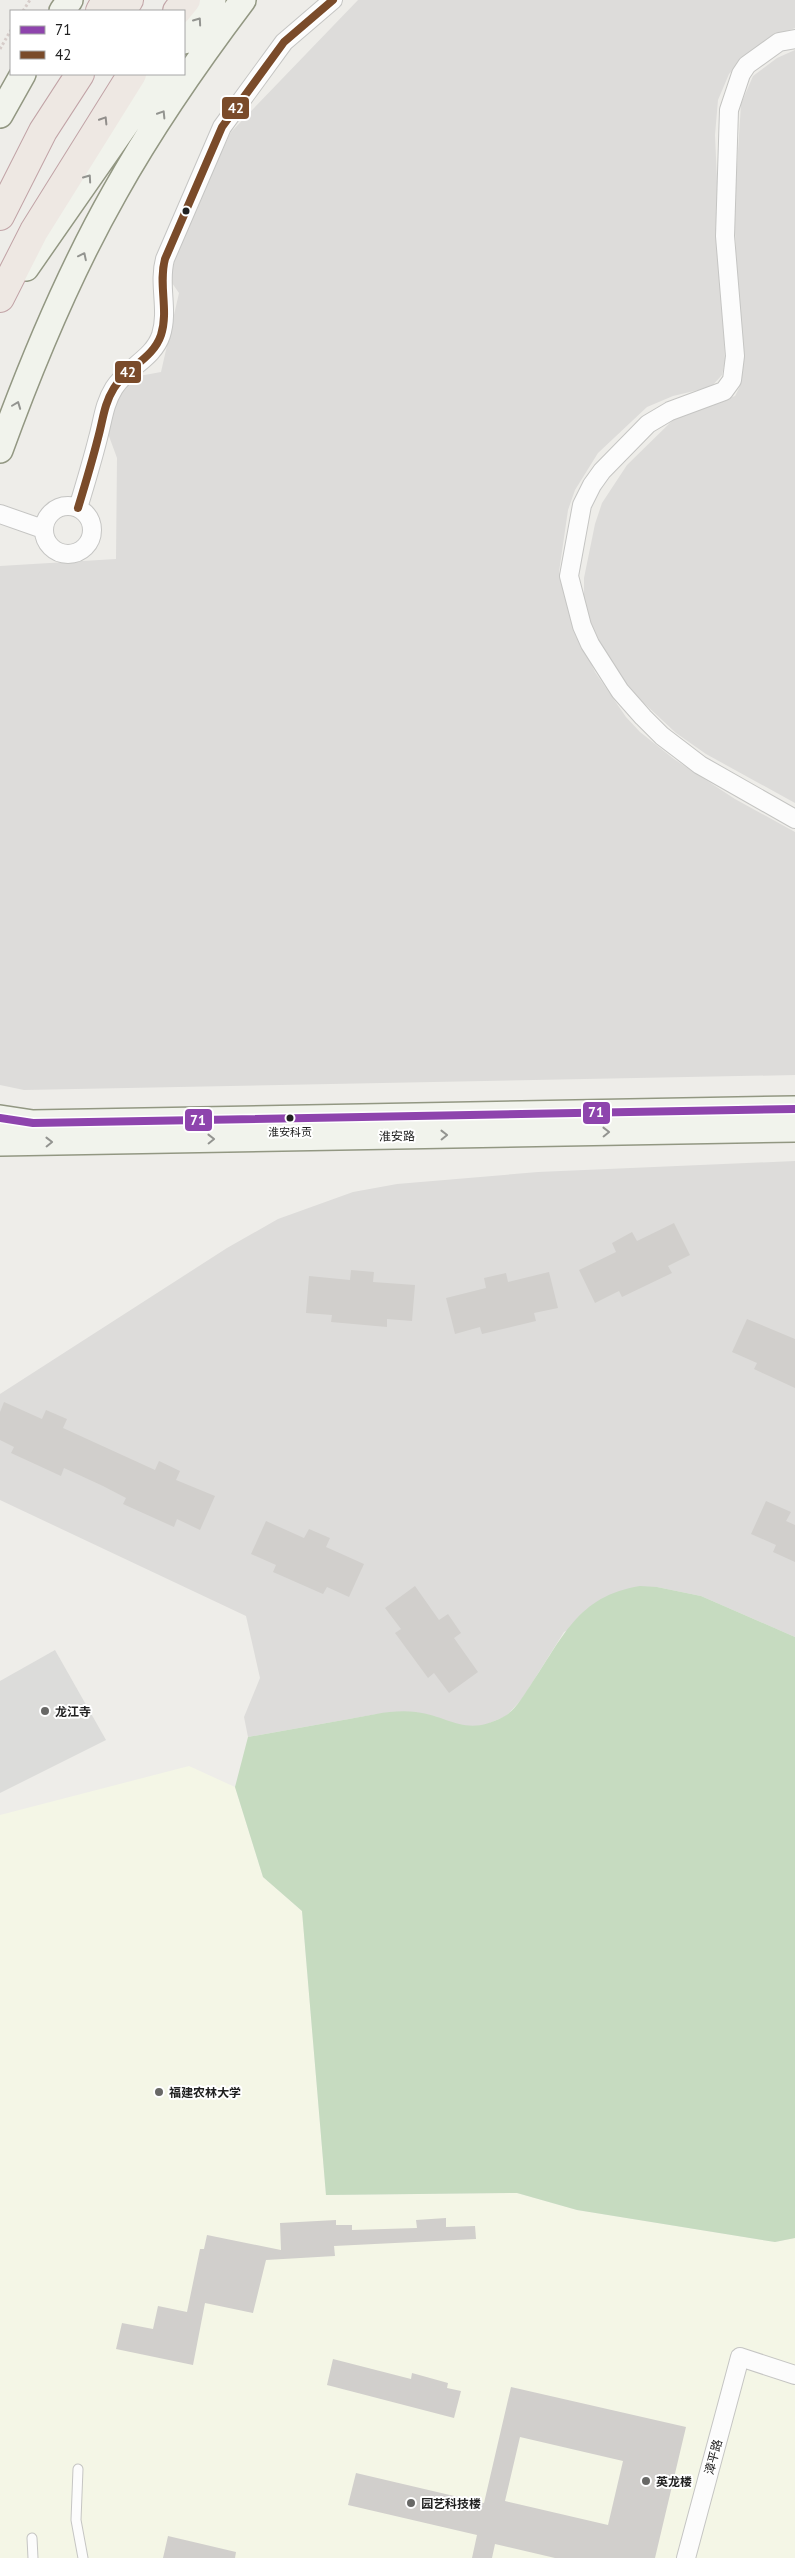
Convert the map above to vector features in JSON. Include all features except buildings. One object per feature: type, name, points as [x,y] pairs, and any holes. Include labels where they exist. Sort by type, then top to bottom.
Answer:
[{"type":"highway","points":[[121,10],[129,0]]},
{"type":"highway","points":[[178,10],[186,0]]},
{"type":"highway","points":[[5,204],[36,125],[64,75]]},
{"type":"highway","points":[[5,204],[43,131],[79,75]]},
{"type":"highway","points":[[0,298],[34,231],[131,75]]},
{"type":"main road","points":[[185,40],[213,0]]},
{"type":"main road","points":[[0,450],[61,303],[114,193],[169,103],[243,0]]},
{"type":"main road","points":[[0,115],[21,75]]},
{"type":"main road","points":[[0,305],[160,75]]},
{"type":"main road","name":"淮安路","points":[[0,1118],[33,1123],[795,1109]]},
{"type":"main road","name":"淮安路","points":[[0,1143],[795,1129]]},
{"type":"street","points":[[78,508],[99,436],[105,404],[122,376],[156,348],[162,333],[164,302],[162,272],[165,259],[222,127],[284,42],[333,0]]},
{"type":"street","points":[[795,39],[779,42],[747,65],[741,74],[729,110],[725,236],[735,365],[732,380],[724,391],[670,411],[648,424],[602,471],[592,485],[582,505],[570,576],[582,626],[590,644],[620,691],[643,717],[662,736],[700,765],[795,819]]},
{"type":"street","points":[[63,506],[78,508],[89,518],[92,533],[86,547],[79,552],[62,554],[48,545],[43,529],[45,520],[56,508],[63,506]]},
{"type":"street","points":[[0,514],[43,529]]},
{"type":"street","name":"漳平路","points":[[686,2558],[740,2357],[795,2374]]},
{"type":"lane","points":[[78,2469],[76,2520],[82,2558]]},
{"type":"lane","points":[[32,2538],[34,2558]]},
{"type":"path","points":[[0,49],[10,32]]},
{"type":"shaded area","points":[[358,0],[795,0],[795,28],[773,36],[746,55],[729,74],[718,100],[715,135],[725,361],[722,375],[711,387],[673,396],[647,407],[598,453],[575,490],[568,510],[559,572],[574,626],[595,672],[626,717],[640,732],[674,759],[735,799],[795,832],[795,1075],[24,1090],[0,1085],[0,566],[116,559],[117,458],[106,428],[110,407],[128,378],[161,372],[179,293],[165,273],[231,132]]},
{"type":"shaded area","points":[[795,50],[795,803],[706,754],[676,733],[631,691],[595,639],[584,598],[584,578],[595,524],[602,503],[627,465],[675,418],[735,396],[740,386],[742,364],[734,214],[741,104],[753,76],[777,58]]},
{"type":"shaded area","points":[[795,1161],[795,1637],[701,1596],[657,1587],[564,1632],[522,1699],[506,1716],[485,1725],[466,1727],[415,1712],[377,1714],[248,1737],[244,1717],[260,1678],[246,1616],[0,1500],[0,1394],[227,1248],[278,1219],[353,1192],[397,1184],[538,1172]]},
{"type":"shaded area","name":"龙江寺","points":[[55,1650],[106,1740],[0,1793],[0,1681]]},
{"type":"shaded area","name":"福建农林大学","points":[[189,1766],[235,1787],[263,1877],[302,1911],[326,2195],[517,2193],[577,2210],[775,2242],[795,2238],[795,2558],[0,2558],[0,1815]]},
{"type":"green space","points":[[640,1586],[657,1587],[701,1596],[795,1637],[795,2238],[775,2242],[577,2210],[517,2193],[326,2195],[302,1911],[263,1877],[235,1787],[248,1737],[399,1711],[429,1714],[468,1726],[490,1723],[503,1717],[515,1707],[563,1636],[586,1609],[601,1599],[619,1591]]},
{"type":"transit line","name":"42","points":[[78,508],[111,394],[119,381],[152,350],[161,335],[164,316],[163,268],[165,259],[222,127],[284,42],[333,0]]},
{"type":"transit line","name":"71","points":[[0,1118],[33,1123],[795,1109]]},
{"type":"place","name":"淮安科贡","points":[[290,1118]]},
{"type":"place","name":"龙江寺","points":[[45,1711]]},
{"type":"place","name":"福建农林大学","points":[[159,2092]]},
{"type":"place","name":"英龙楼","points":[[646,2481]]},
{"type":"place","name":"园艺科技楼","points":[[411,2503]]}]
